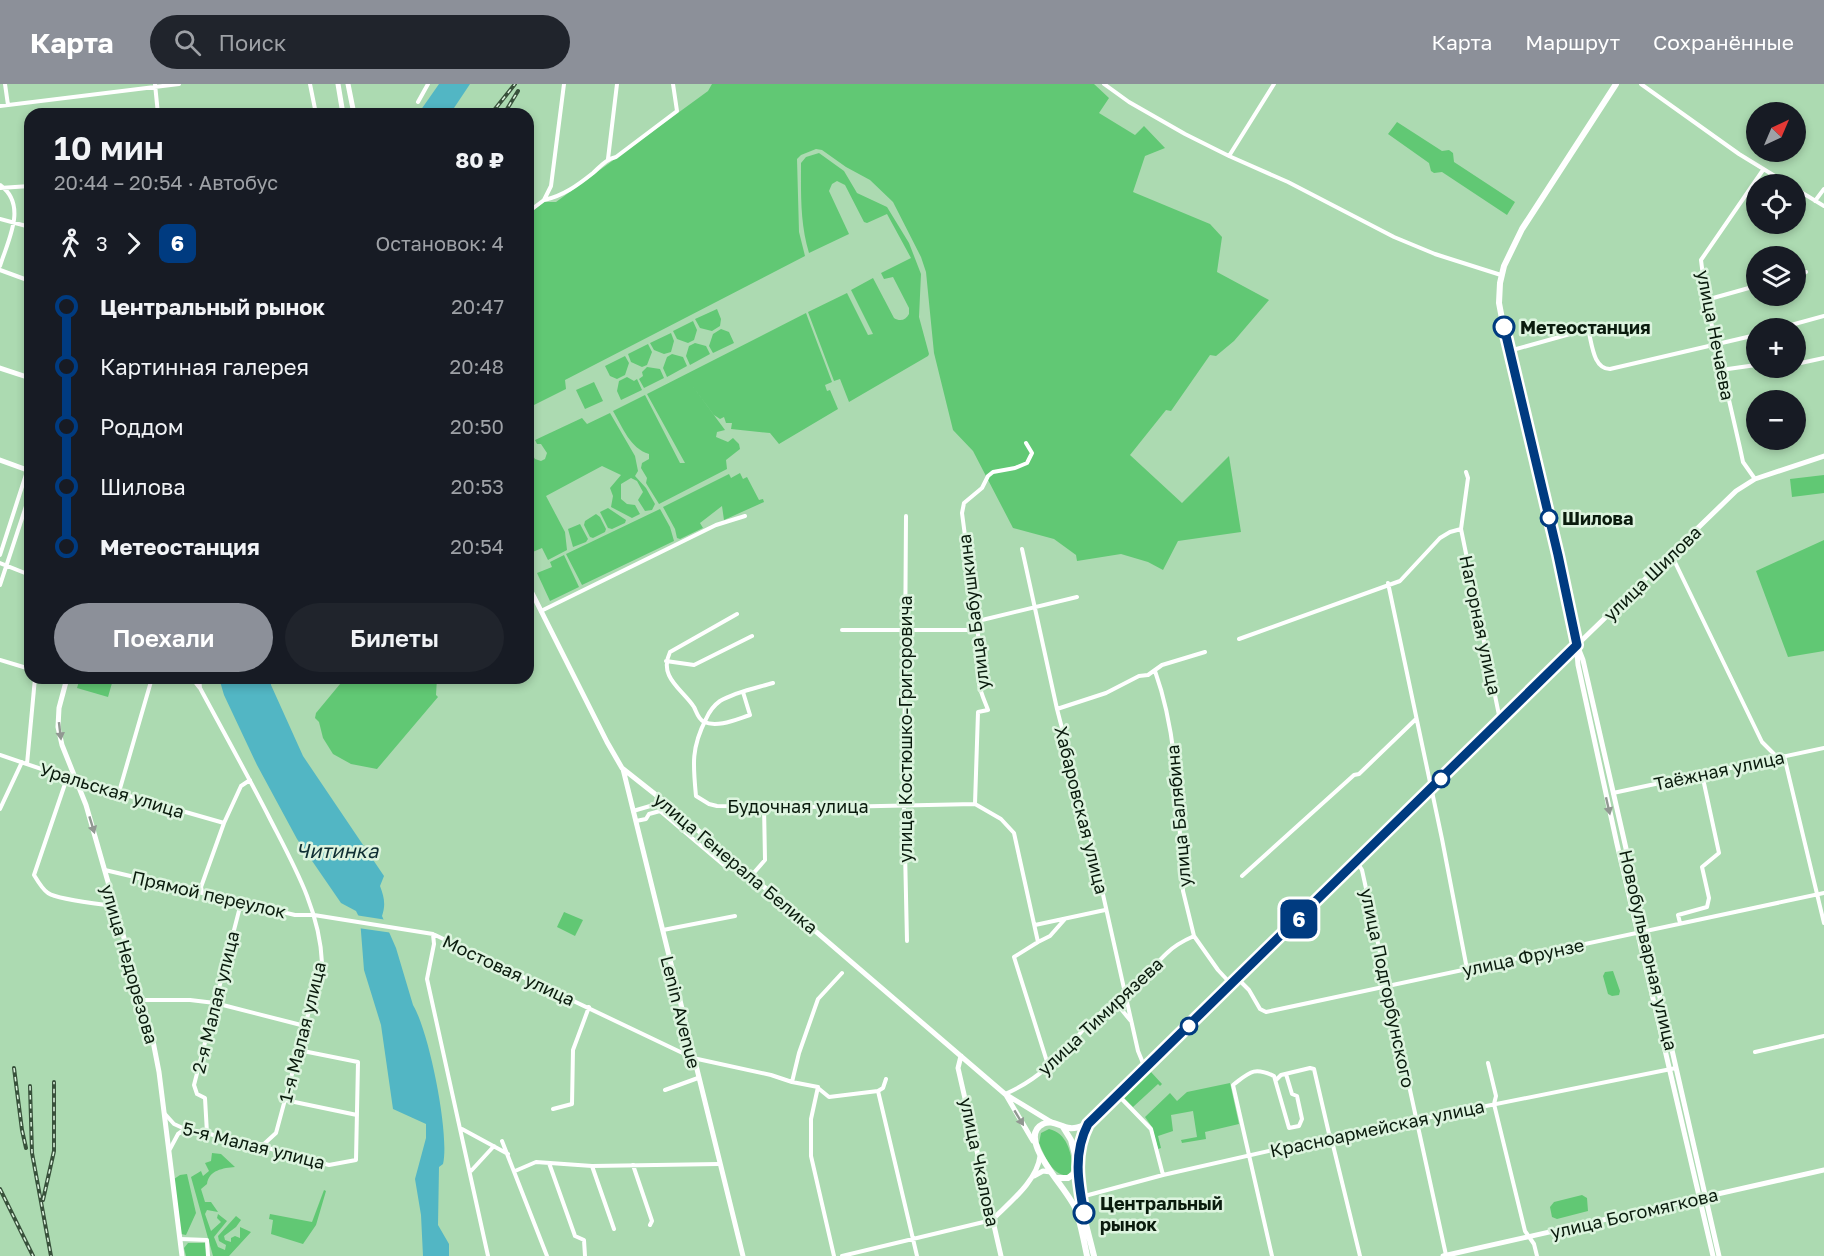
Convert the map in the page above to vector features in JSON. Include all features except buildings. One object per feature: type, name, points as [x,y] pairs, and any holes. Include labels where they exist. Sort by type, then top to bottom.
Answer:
[{"type":"main road","points":[[338,84],[342,108]]},
{"type":"main road","points":[[348,84],[353,108]]},
{"type":"main road","points":[[1502,275],[1522,229],[1616,84]]},
{"type":"main road","name":"Новобульварная улица","points":[[1502,275],[1500,303],[1509,351],[1558,555],[1601,773],[1719,1256]]},
{"type":"main road","points":[[0,368],[24,376]]},
{"type":"main road","name":"улица Шилова","points":[[1088,1124],[1733,494],[1755,479],[1824,456]]},
{"type":"main road","points":[[0,460],[24,468]]},
{"type":"main road","name":"улица Генерала Белика","points":[[534,597],[622,768],[665,802],[1005,1094]]},
{"type":"main road","name":"Новобульварная улица","points":[[1577,645],[1583,660],[1613,793],[1641,932]]},
{"type":"main road","name":"улица Недорезова","points":[[65,684],[59,708],[58,727],[62,745],[86,805],[155,1054],[182,1256]]},
{"type":"main road","name":"Lenin Avenue","points":[[622,768],[743,1256]]},
{"type":"main road","name":"улица Чкалова","points":[[962,1056],[958,1068],[1001,1256]]},
{"type":"main road","points":[[1005,1094],[1051,1122],[1071,1129],[1088,1124]]},
{"type":"main road","points":[[1005,1094],[1040,1156],[1076,1209],[1087,1256]]},
{"type":"main road","points":[[1033,1141],[1037,1128],[1051,1122]]},
{"type":"main road","points":[[1056,1178],[1068,1178],[1078,1171],[1081,1137],[1088,1124]]},
{"type":"main road","points":[[1063,1126],[1071,1140],[1094,1256]]},
{"type":"main road","points":[[992,1220],[1033,1177],[1039,1168],[1040,1156]]},
{"type":"main road","name":"улица Богомягкова","points":[[1445,1256],[1824,1170]]},
{"type":"main road","points":[[1033,1177],[1043,1171],[1052,1172]]},
{"type":"main road","name":"Новобульварная улица","points":[[1703,1198],[1713,1256]]},
{"type":"street","points":[[5,84],[8,105]]},
{"type":"street","points":[[0,106],[179,84]]},
{"type":"street","points":[[310,84],[315,108]]},
{"type":"street","points":[[418,102],[428,84]]},
{"type":"street","points":[[544,200],[551,186],[564,84]]},
{"type":"street","points":[[608,159],[617,84]]},
{"type":"street","points":[[534,208],[544,200],[557,197],[571,189],[608,159],[616,157],[676,111],[673,84]]},
{"type":"street","points":[[1104,84],[1129,102],[1228,156],[1288,182],[1404,242],[1502,275]]},
{"type":"street","points":[[1228,156],[1273,84]]},
{"type":"street","points":[[1641,84],[1770,174]]},
{"type":"street","points":[[155,86],[157,108]]},
{"type":"street","name":"улица Нечаева","points":[[1755,479],[1743,462],[1721,370],[1701,267],[1703,254],[1763,170]]},
{"type":"street","points":[[2,187],[24,186]]},
{"type":"street","points":[[2,187],[12,200],[16,213],[0,268],[24,278]]},
{"type":"street","points":[[1815,201],[1824,189]]},
{"type":"street","points":[[1806,195],[1824,206]]},
{"type":"street","points":[[0,219],[24,226]]},
{"type":"street","points":[[1706,300],[1746,289]]},
{"type":"street","points":[[1806,321],[1824,316]]},
{"type":"street","points":[[1509,351],[1588,329],[1598,365],[1603,369],[1610,369],[1746,338]]},
{"type":"street","points":[[1806,362],[1824,358]]},
{"type":"street","points":[[1721,370],[1746,366]]},
{"type":"street","name":"улица Бабушкина","points":[[975,804],[978,712],[988,710],[980,690],[978,674],[982,665],[962,513],[964,502],[982,488],[988,476],[993,472],[1027,463],[1032,453],[1026,442]]},
{"type":"street","name":"Нагорная улица","points":[[1466,472],[1468,478],[1461,529],[1501,721]]},
{"type":"street","points":[[0,555],[24,485]]},
{"type":"street","points":[[0,585],[24,513]]},
{"type":"street","points":[[541,611],[716,525],[746,516]]},
{"type":"street","name":"улица Костюшко-Григоровича","points":[[906,516],[904,805],[907,941]]},
{"type":"street","points":[[1239,639],[1388,583],[1400,581],[1440,538],[1461,529]]},
{"type":"street","name":"Хабаровская улица","points":[[1022,549],[1057,709],[1089,832],[1131,1022],[1141,1061],[1146,1068]]},
{"type":"street","points":[[1671,554],[1762,742],[1777,757]]},
{"type":"street","points":[[0,563],[24,572]]},
{"type":"street","points":[[1388,583],[1467,969]]},
{"type":"street","points":[[842,630],[969,630],[982,620],[1077,597]]},
{"type":"street","points":[[737,615],[670,652],[666,661],[668,674],[704,722],[715,724],[750,715],[743,692]]},
{"type":"street","points":[[666,661],[694,665],[752,636]]},
{"type":"street","points":[[1057,709],[1106,693],[1139,676],[1148,675],[1162,665],[1204,652]]},
{"type":"street","points":[[0,660],[24,667]]},
{"type":"street","name":"улица Балябина","points":[[1155,671],[1165,700],[1172,741],[1183,891],[1194,936],[1218,970],[1232,985]]},
{"type":"street","points":[[704,722],[712,707],[720,701],[773,683]]},
{"type":"street","points":[[0,810],[25,763],[34,684]]},
{"type":"street","points":[[119,792],[150,684]]},
{"type":"street","points":[[197,684],[200,688]]},
{"type":"street","points":[[200,684],[200,688]]},
{"type":"street","name":"1-я Малая улица","points":[[200,688],[293,865],[314,915],[321,941],[322,963],[276,1133],[264,1144]]},
{"type":"street","points":[[1242,876],[1354,775],[1359,774],[1416,719]]},
{"type":"street","name":"Будочная улица","points":[[704,722],[695,742],[693,757],[696,796],[709,804],[764,806],[975,804]]},
{"type":"street","name":"Таёжная улица","points":[[1613,793],[1824,748]]},
{"type":"street","name":"Уральская улица","points":[[0,755],[77,782],[224,823]]},
{"type":"street","points":[[1784,756],[1824,923]]},
{"type":"street","points":[[1680,923],[1678,915],[1707,908],[1709,898],[1702,867],[1719,853],[1702,774]]},
{"type":"street","name":"Прямой переулок","points":[[67,778],[34,875],[47,893],[114,906]]},
{"type":"street","points":[[202,892],[201,887],[224,823],[241,786],[250,780]]},
{"type":"street","points":[[633,811],[665,802]]},
{"type":"street","points":[[975,804],[1001,819],[1014,833],[1038,942]]},
{"type":"street","points":[[751,876],[765,860],[764,806]]},
{"type":"street","points":[[636,821],[646,819],[649,814],[660,811],[726,867]]},
{"type":"street","name":"улица Подгорбунского","points":[[1357,862],[1362,870],[1445,1256]]},
{"type":"street","name":"Прямой переулок","points":[[104,870],[297,915],[314,915]]},
{"type":"street","name":"улица Фрунзе","points":[[1238,979],[1249,990],[1260,1009],[1266,1012],[1824,893]]},
{"type":"street","name":"2-я Малая улица","points":[[207,1133],[205,1098],[197,1094],[194,1085],[241,903]]},
{"type":"street","points":[[1035,925],[1106,909]]},
{"type":"street","name":"Мостовая улица","points":[[314,915],[433,934],[693,1058],[762,1072],[792,1082],[818,1087],[829,1097],[878,1091]]},
{"type":"street","points":[[661,930],[735,916]]},
{"type":"street","points":[[1049,1068],[1014,957],[1050,936],[1066,918]]},
{"type":"street","points":[[433,934],[434,944],[427,979],[488,1256]]},
{"type":"street","name":"улица Тимирязева","points":[[1005,1094],[1020,1088],[1049,1068],[1083,1030],[1125,995],[1166,954],[1194,936]]},
{"type":"street","points":[[792,1082],[799,1053],[818,999],[842,973]]},
{"type":"street","points":[[141,1000],[214,1002],[305,1026]]},
{"type":"street","points":[[553,1109],[572,1104],[573,1050],[589,1007]]},
{"type":"street","points":[[1106,1009],[1121,1009],[1131,1022]]},
{"type":"street","points":[[1755,1052],[1824,1036]]},
{"type":"street","points":[[285,1100],[357,1115],[359,1066],[357,1062],[298,1050]]},
{"type":"street","points":[[1488,1063],[1496,1096],[1494,1104],[1515,1196],[1525,1231],[1534,1244],[1537,1256]]},
{"type":"street","points":[[1276,1080],[1286,1074],[1314,1069],[1360,1256]]},
{"type":"street","name":"Красноармейская улица","points":[[1081,1197],[1249,1155],[1673,1069]]},
{"type":"street","points":[[1272,1256],[1233,1085],[1251,1071],[1272,1074],[1276,1080],[1289,1128],[1299,1126],[1302,1119],[1297,1096],[1292,1094],[1286,1074]]},
{"type":"street","points":[[665,1090],[698,1078]]},
{"type":"street","points":[[886,1079],[883,1088],[878,1091],[916,1256]]},
{"type":"street","points":[[818,1087],[812,1119],[811,1156],[834,1256]]},
{"type":"street","points":[[1118,1095],[1152,1129],[1163,1175]]},
{"type":"street","name":"5-я Малая улица","points":[[162,1106],[167,1118],[185,1129],[246,1145],[264,1144],[268,1148],[328,1165],[356,1160],[357,1115]]},
{"type":"street","points":[[168,1153],[173,1141],[185,1129]]},
{"type":"street","points":[[461,1129],[508,1154]]},
{"type":"street","points":[[502,1141],[547,1256]]},
{"type":"street","points":[[470,1171],[494,1146]]},
{"type":"street","points":[[515,1171],[536,1162],[592,1166],[719,1164]]},
{"type":"street","points":[[549,1163],[575,1236],[584,1240],[585,1256]]},
{"type":"street","points":[[633,1165],[652,1221],[651,1225]]},
{"type":"street","points":[[592,1166],[614,1229]]},
{"type":"street","points":[[842,1256],[992,1220]]},
{"type":"street","points":[[180,1239],[207,1240],[208,1256]]},
{"type":"green space","points":[[712,84],[1094,84],[1109,98],[1099,113],[1135,135],[1144,126],[1165,148],[1145,156],[1133,192],[1210,224],[1222,237],[1217,272],[1269,300],[1234,341],[1216,356],[1210,355],[1171,411],[1166,410],[1130,455],[1182,503],[1229,456],[1241,532],[1178,541],[1163,570],[1148,562],[1121,554],[1077,561],[1076,555],[1054,539],[1013,528],[973,451],[953,430],[934,353],[926,272],[921,257],[893,202],[870,180],[822,150],[816,149],[797,159],[799,232],[805,256],[565,380],[566,389],[534,405],[534,210],[544,202],[556,202],[708,91]]},
{"type":"green space","points":[[1397,122],[1442,151],[1449,150],[1453,153],[1454,162],[1515,202],[1507,215],[1442,172],[1431,171],[1429,163],[1388,134]]},
{"type":"green space","points":[[819,153],[844,171],[857,193],[887,207],[909,243],[921,274],[919,317],[928,356],[849,402],[840,379],[834,381],[808,312],[847,293],[868,335],[873,334],[851,290],[873,278],[894,318],[905,319],[909,314],[909,308],[893,277],[884,279],[881,273],[911,258],[887,214],[867,223],[864,222],[845,185],[837,181],[832,184],[829,191],[849,234],[809,253],[803,220],[801,163],[806,157]]},
{"type":"green space","points":[[717,309],[721,319],[720,326],[712,331],[700,328],[695,319]]},
{"type":"green space","points":[[806,313],[832,382],[825,385],[827,391],[830,390],[838,409],[779,444],[770,433],[731,429],[732,423],[726,423],[724,417],[720,419],[714,415],[688,380],[725,430],[717,432],[716,437],[728,442],[733,438],[739,444],[740,449],[726,460],[727,469],[659,504],[646,483],[647,478],[641,468],[642,463],[649,459],[649,454],[632,442],[613,411],[645,395],[680,463],[685,463],[647,394]]},
{"type":"green space","points":[[693,321],[697,330],[694,340],[688,343],[677,339],[673,331]]},
{"type":"green space","points":[[721,329],[729,332],[734,343],[713,353],[709,346],[713,334]]},
{"type":"green space","points":[[671,333],[674,341],[671,352],[664,354],[654,350],[650,343]]},
{"type":"green space","points":[[695,343],[706,346],[710,354],[690,365],[686,356],[689,346]]},
{"type":"green space","points":[[648,344],[652,352],[647,365],[642,367],[631,362],[628,354]]},
{"type":"green space","points":[[672,354],[683,357],[687,366],[667,377],[663,368],[667,357]]},
{"type":"green space","points":[[625,356],[629,363],[625,375],[617,379],[610,376],[605,366]]},
{"type":"green space","points":[[647,367],[660,369],[664,378],[644,388],[639,379]]},
{"type":"green space","points":[[627,377],[634,381],[637,379],[642,390],[621,400],[617,391],[619,381]]},
{"type":"green space","points":[[594,382],[603,401],[585,409],[576,390]]},
{"type":"green space","points":[[610,413],[635,456],[638,471],[635,476],[646,488],[655,504],[652,510],[645,511],[638,500],[643,492],[637,481],[631,478],[621,484],[621,499],[627,504],[635,505],[640,514],[632,518],[611,507],[613,496],[610,488],[621,475],[602,466],[546,496],[565,532],[567,550],[548,560],[542,548],[534,551],[534,457],[541,461],[545,459],[547,453],[535,440],[582,418],[587,424]]},
{"type":"green space","points":[[740,473],[743,479],[747,477],[759,500],[763,499],[764,502],[724,520],[722,506],[700,523],[703,528],[680,539],[677,538],[675,529],[663,507],[729,474],[731,478]]},
{"type":"green space","points":[[1824,475],[1824,493],[1792,497],[1790,479]]},
{"type":"green space","points":[[608,508],[626,520],[625,523],[612,529],[608,528],[600,512]]},
{"type":"green space","points":[[660,509],[670,527],[674,541],[582,585],[566,554]]},
{"type":"green space","points":[[596,514],[606,529],[605,532],[593,538],[590,537],[584,525],[585,521]]},
{"type":"green space","points":[[580,524],[588,539],[573,547],[568,529]]},
{"type":"green space","points":[[1824,540],[1824,651],[1788,657],[1756,571]]},
{"type":"green space","points":[[564,555],[579,587],[550,601],[537,573],[552,567],[550,562]]},
{"type":"green space","points":[[78,684],[112,684],[108,697],[77,688]]},
{"type":"green space","points":[[340,684],[437,684],[438,697],[377,769],[351,764],[333,754],[323,738],[319,722],[315,718],[316,713]]},
{"type":"green space","points":[[564,912],[583,920],[575,936],[557,927]]},
{"type":"green space","points":[[1613,971],[1620,991],[1619,995],[1612,996],[1608,994],[1603,976],[1605,972]]},
{"type":"green space","points":[[1151,1072],[1162,1084],[1160,1086],[1158,1084],[1133,1107],[1124,1098]]},
{"type":"green space","points":[[1230,1083],[1239,1124],[1205,1132],[1206,1139],[1182,1143],[1181,1140],[1197,1137],[1193,1111],[1171,1115],[1173,1131],[1158,1136],[1161,1148],[1158,1149],[1152,1127],[1145,1117],[1170,1093],[1177,1101],[1187,1092]]},
{"type":"green space","points":[[1049,1129],[1060,1135],[1067,1144],[1073,1168],[1068,1175],[1058,1173],[1054,1169],[1046,1159],[1039,1143],[1041,1133]]},
{"type":"green space","points":[[212,1153],[221,1154],[235,1167],[221,1169],[214,1173],[201,1189],[205,1202],[211,1202],[218,1212],[207,1210],[205,1214],[211,1231],[221,1222],[217,1218],[218,1214],[227,1221],[214,1237],[218,1247],[225,1250],[226,1245],[219,1241],[218,1236],[236,1216],[241,1220],[224,1236],[225,1240],[231,1242],[231,1238],[235,1236],[240,1238],[240,1227],[251,1232],[229,1256],[213,1256],[191,1177],[201,1171],[203,1176],[209,1171],[205,1163],[211,1161]]},
{"type":"green space","points":[[187,1174],[196,1213],[186,1235],[181,1234],[174,1179]]},
{"type":"green space","points":[[324,1190],[326,1191],[316,1225],[303,1244],[271,1234],[273,1220],[269,1219],[270,1214],[312,1222]]},
{"type":"green space","points":[[1582,1195],[1587,1198],[1588,1211],[1557,1219],[1552,1217],[1550,1207],[1554,1202]]},
{"type":"green space","points":[[188,1243],[205,1243],[207,1256],[186,1256],[184,1248]]},
{"type":"water","points":[[439,84],[470,84],[454,108],[422,108]]},
{"type":"water","name":"Читинка","points":[[221,684],[271,684],[303,756],[384,876],[380,886],[384,901],[382,916],[396,948],[425,1037],[437,1083],[444,1131],[443,1164],[439,1167],[438,1225],[449,1244],[449,1256],[423,1256],[421,1215],[415,1179],[426,1138],[426,1124],[393,1109],[381,1025],[364,970],[360,919],[356,911],[341,903],[297,839],[257,765]]},
{"type":"pier","points":[[355,915],[387,920],[393,933],[358,928]]},
{"type":"railway","points":[[496,108],[515,84]]},
{"type":"railway","points":[[508,108],[518,91]]},
{"type":"railway","points":[[14,1068],[26,1148]]},
{"type":"railway","points":[[43,1200],[54,1151],[54,1082]]},
{"type":"railway","points":[[30,1086],[32,1153],[51,1256]]},
{"type":"railway","points":[[0,1189],[33,1256]]},
{"type":"bus line","name":"6","points":[[1084,1213],[1078,1181],[1079,1148],[1081,1137],[1088,1124],[1577,645],[1504,327]]},
{"type":"place","name":"Метеостанция","points":[[1504,327]]},
{"type":"place","name":"Шилова","points":[[1549,518]]},
{"type":"place","name":"Центральный рынок","points":[[1084,1213]]}]
